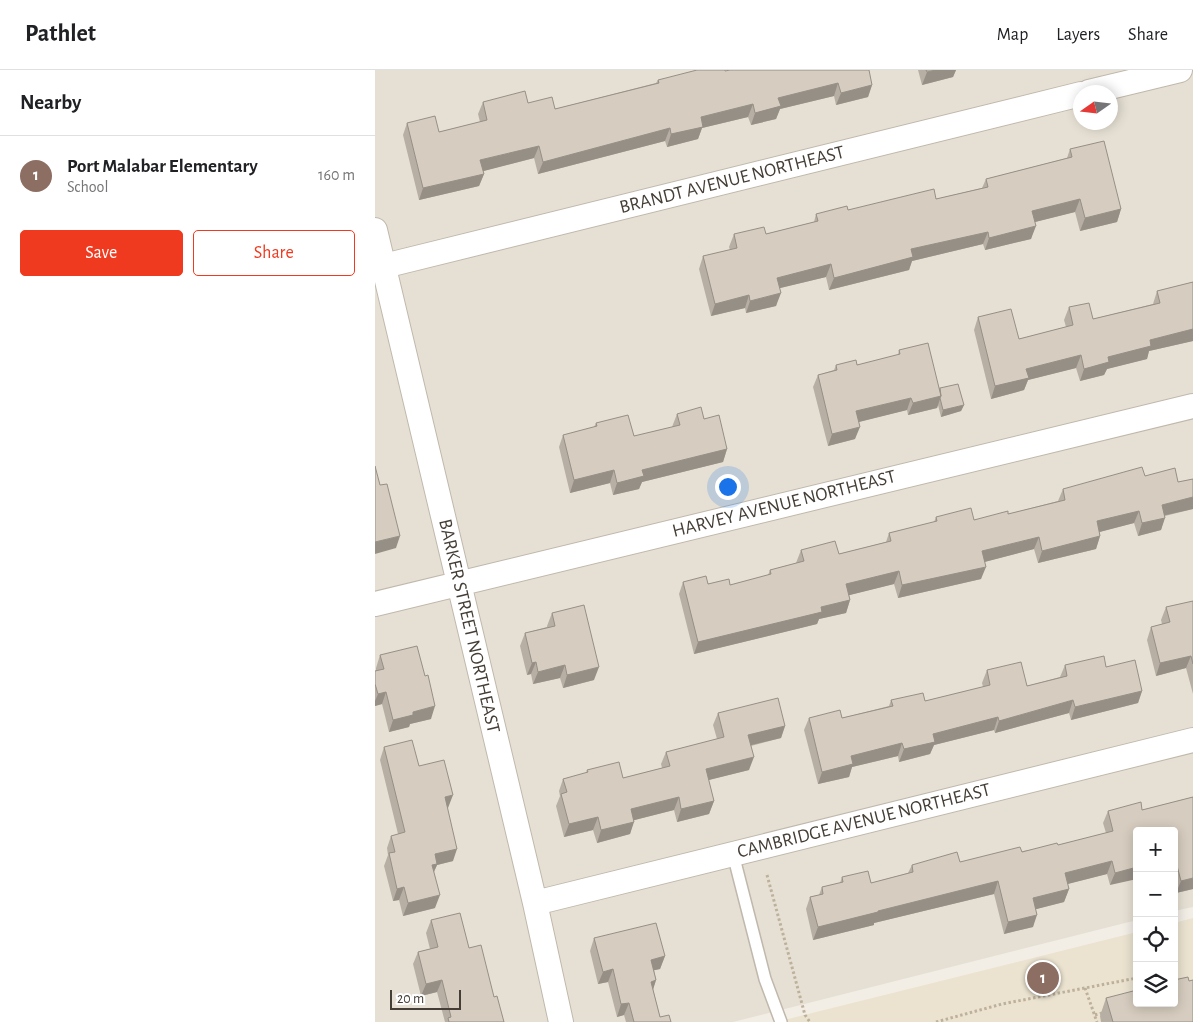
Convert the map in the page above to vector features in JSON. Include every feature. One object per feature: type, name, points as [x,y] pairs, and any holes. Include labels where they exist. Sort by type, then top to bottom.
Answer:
[{"type":"street","points":[[1118,85],[1180,70]]},
{"type":"street","name":"BRANDT AVENUE NORTHEAST","points":[[384,266],[1073,96]]},
{"type":"street","name":"BARKER STREET NORTHEAST","points":[[375,230],[535,903],[561,1022]]},
{"type":"street","name":"HARVEY AVENUE NORTHEAST","points":[[375,604],[1193,406]]},
{"type":"street","name":"CAMBRIDGE AVENUE NORTHEAST","points":[[535,903],[1193,740]]},
{"type":"lane","points":[[733,854],[765,979],[781,1022]]},
{"type":"path","points":[[767,875],[805,1015],[809,1022]]},
{"type":"path","points":[[936,1022],[1002,1004],[1133,979]]},
{"type":"path","points":[[1085,988],[1097,1022]]},
{"type":"path","points":[[1095,1015],[1111,1010]]},
{"type":"shaded area","points":[[375,70],[1193,70],[1193,907],[1178,910],[1178,827],[1133,827],[1133,921],[733,1022],[375,1022]]},
{"type":"shaded area","points":[[1193,918],[1193,1022],[776,1022],[1133,933],[1133,1007],[1178,1007],[1178,922]]},
{"type":"building","points":[[697,70],[869,70],[872,85],[841,93],[838,83],[778,98],[781,106],[755,113],[753,104],[701,117],[703,127],[671,134],[670,128],[543,162],[539,146],[480,160],[484,174],[423,188],[407,123],[435,116],[439,132],[487,120],[483,102],[525,91],[528,103],[552,97],[555,109],[659,83],[658,80]]},
{"type":"building","points":[[1104,141],[1121,209],[1085,218],[1080,199],[1032,211],[1036,226],[989,238],[988,232],[911,249],[913,257],[834,278],[831,264],[777,278],[781,293],[750,301],[749,295],[715,304],[703,256],[737,248],[734,234],[764,227],[766,234],[818,221],[816,214],[847,206],[848,210],[934,189],[936,199],[988,187],[986,179],[1072,157],[1070,149]]},
{"type":"building","points":[[1193,282],[1193,329],[1150,340],[1151,346],[1108,357],[1109,362],[1084,369],[1081,355],[1026,369],[1029,378],[995,386],[978,317],[1011,309],[1019,339],[1073,325],[1069,307],[1089,303],[1093,319],[1160,303],[1157,291]]},
{"type":"building","points":[[928,343],[941,396],[913,403],[911,398],[856,411],[860,427],[832,434],[818,375],[837,370],[836,365],[856,360],[857,365],[900,354],[899,350]]},
{"type":"building","points":[[958,384],[964,405],[943,410],[940,388]]},
{"type":"building","points":[[701,407],[704,419],[719,415],[727,449],[642,470],[644,476],[617,483],[614,470],[574,480],[563,435],[597,426],[596,423],[628,415],[634,436],[680,425],[677,414]]},
{"type":"building","points":[[375,466],[380,485],[387,484],[400,536],[375,542]]},
{"type":"building","points":[[1142,467],[1145,476],[1175,468],[1178,482],[1193,479],[1193,497],[1162,505],[1165,518],[1142,523],[1139,511],[1097,521],[1100,536],[1042,551],[1039,537],[982,551],[986,567],[902,585],[899,571],[846,584],[850,600],[821,607],[822,612],[698,642],[683,582],[706,576],[708,584],[729,579],[730,585],[771,574],[770,570],[804,561],[801,550],[835,541],[839,554],[891,541],[889,533],[937,521],[936,517],[971,508],[974,520],[1008,511],[1008,514],[1065,500],[1063,489]]},
{"type":"building","points":[[1193,601],[1193,664],[1191,656],[1160,663],[1151,627],[1170,622],[1166,607]]},
{"type":"building","points":[[584,605],[599,667],[567,675],[565,665],[538,672],[536,662],[532,663],[525,633],[555,626],[552,613]]},
{"type":"building","points":[[417,646],[425,676],[428,675],[435,706],[413,712],[413,715],[393,720],[386,692],[378,694],[375,684],[375,671],[384,669],[380,655]]},
{"type":"building","points":[[1104,656],[1106,667],[1135,660],[1142,691],[1075,707],[1073,700],[999,721],[998,717],[933,734],[935,742],[904,749],[902,743],[851,756],[853,764],[822,772],[809,718],[840,710],[842,718],[893,706],[891,700],[923,693],[925,701],[990,685],[987,670],[1021,662],[1027,686],[1067,676],[1065,665]]},
{"type":"building","points":[[778,698],[785,726],[748,735],[754,757],[706,769],[714,801],[681,809],[679,797],[631,809],[634,822],[601,830],[598,817],[569,824],[561,794],[567,792],[563,779],[588,772],[587,770],[619,762],[623,778],[670,766],[666,752],[724,737],[718,713]]},
{"type":"building","points":[[412,740],[419,766],[444,760],[453,795],[445,797],[457,849],[435,854],[437,864],[432,865],[440,895],[408,903],[404,887],[397,889],[389,853],[395,852],[391,836],[405,832],[384,747]]},
{"type":"building","points":[[1193,797],[1193,878],[1181,881],[1178,870],[1178,827],[1133,827],[1133,868],[1115,873],[1112,861],[1065,873],[1069,889],[1033,898],[1037,915],[1008,922],[998,881],[818,927],[810,897],[823,894],[822,887],[843,882],[842,877],[868,871],[871,883],[913,872],[912,865],[957,852],[960,862],[1020,847],[1022,852],[1057,843],[1058,845],[1113,831],[1108,811],[1141,802],[1142,810]]},
{"type":"building","points":[[460,913],[469,948],[481,945],[494,997],[497,996],[504,1022],[449,1022],[448,1018],[451,1017],[442,980],[426,984],[418,952],[438,947],[431,920]]},
{"type":"building","points":[[656,923],[665,956],[651,960],[656,980],[651,982],[660,1017],[669,1015],[671,1022],[634,1022],[629,1003],[621,1004],[613,969],[603,972],[594,938]]},
{"type":"building","points":[[1188,977],[1189,981],[1193,980],[1193,1022],[1113,1022],[1106,998],[1133,991],[1133,1007],[1178,1007],[1178,979]]},
{"type":"place","name":"Port Malabar Elementary","points":[[1043,978]]}]
